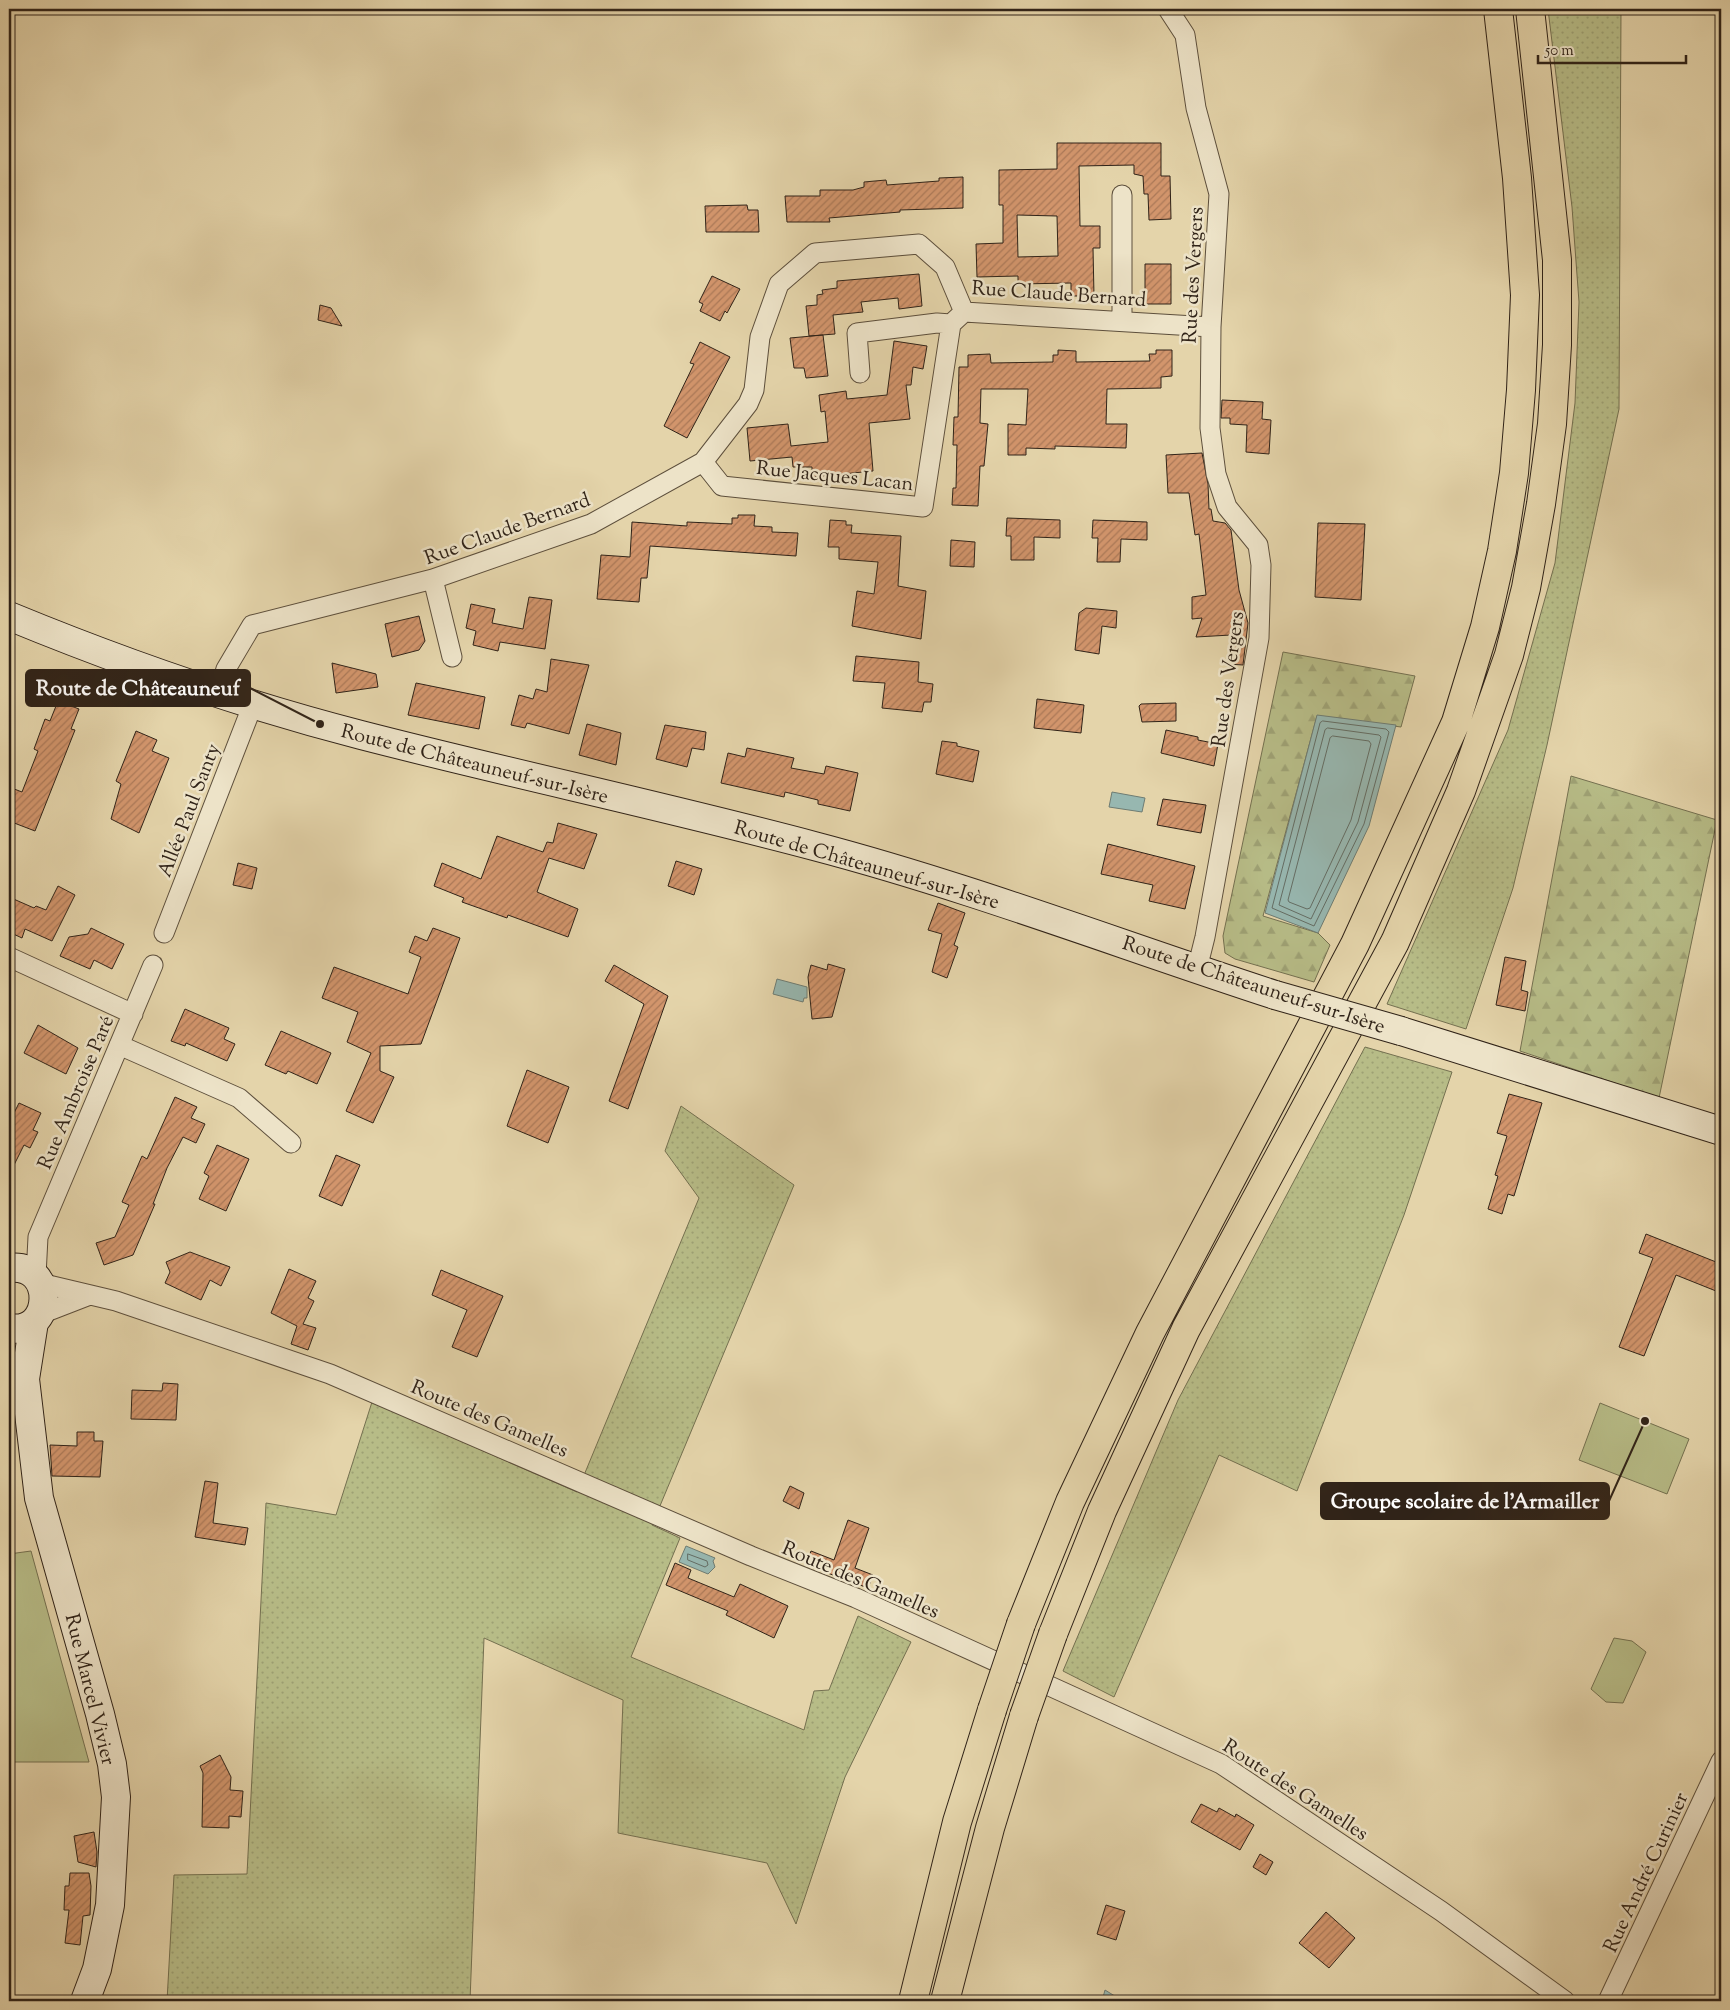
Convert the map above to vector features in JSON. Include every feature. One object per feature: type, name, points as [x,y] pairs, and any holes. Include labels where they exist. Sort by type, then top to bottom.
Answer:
[{"type":"highway","points":[[913,2001],[957,1822],[992,1710],[1021,1624],[1070,1502],[1150,1333],[1355,944],[1456,722],[1482,636],[1502,551],[1514,473],[1522,390],[1525,295],[1517,178],[1498,9]]},
{"type":"highway","points":[[945,2001],[990,1828],[1024,1716],[1053,1634],[1102,1511],[1186,1329],[1395,942],[1461,791],[1509,655],[1526,588],[1542,504],[1552,424],[1557,345],[1557,260],[1530,9]]},
{"type":"main road","name":"Route de Châteauneuf-sur-Isère","points":[[9,616],[110,656],[253,704],[360,735],[826,849],[965,889],[1275,995],[1401,1031],[1721,1131]]},
{"type":"main road","name":"Rue Marcel Vivier","points":[[24,1274],[44,1293],[44,1303],[28,1321],[24,1379],[39,1498],[100,1714],[112,1764],[116,1797],[110,1905],[97,1969],[85,2001]]},
{"type":"main road","name":"Rue Marcel Vivier","points":[[9,1344],[24,1379]]},
{"type":"street","name":"Rue des Vergers","points":[[1168,9],[1185,35],[1196,108],[1219,194],[1211,327],[1210,428],[1216,474],[1227,507],[1258,545],[1261,566],[1259,638],[1198,969]]},
{"type":"street","points":[[1122,195],[1122,321]]},
{"type":"street","name":"Rue Claude Bernard","points":[[219,693],[226,669],[252,625],[433,579],[591,524],[703,462],[748,404],[754,390],[760,337],[779,284],[815,253],[920,244],[945,267],[957,318],[1122,321],[1211,327]]},
{"type":"street","points":[[860,373],[857,333],[937,323],[957,318]]},
{"type":"street","name":"Rue Jacques Lacan","points":[[703,462],[722,486],[923,507],[957,318]]},
{"type":"street","points":[[433,579],[452,657]]},
{"type":"street","name":"Allée Paul Santy","points":[[164,933],[253,704]]},
{"type":"street","points":[[9,957],[133,1014]]},
{"type":"street","name":"Rue Ambroise Paré","points":[[24,1274],[153,965]]},
{"type":"street","points":[[119,1046],[239,1098],[291,1143]]},
{"type":"street","name":"Rue Ambroise Paré","points":[[24,1274],[38,1237]]},
{"type":"street","name":"Route des Gamelles","points":[[24,1274],[90,1295],[116,1301],[330,1374],[856,1598],[1221,1764],[1441,1911],[1565,2001]]},
{"type":"street","points":[[28,1321],[90,1295]]},
{"type":"street","name":"Rue André Curinier","points":[[1608,2001],[1721,1762]]},
{"type":"green space","points":[[1548,9],[1621,9],[1619,409],[1547,745],[1513,888],[1466,1029],[1387,1004],[1508,730],[1555,563],[1575,403],[1579,302],[1572,207]]},
{"type":"green space","points":[[1283,652],[1415,676],[1401,727],[1317,716],[1263,916],[1318,933],[1330,945],[1314,982],[1235,959],[1225,953],[1223,936]]},
{"type":"green space","points":[[1571,776],[1717,820],[1659,1098],[1520,1051]]},
{"type":"green space","points":[[1365,1047],[1452,1072],[1404,1215],[1297,1491],[1219,1455],[1114,1697],[1063,1671],[1178,1400]]},
{"type":"green space","points":[[681,1106],[794,1185],[652,1525],[680,1538],[631,1657],[804,1730],[814,1691],[829,1690],[858,1616],[911,1642],[845,1777],[796,1924],[767,1863],[618,1833],[623,1700],[484,1638],[470,2001],[167,2001],[174,1875],[247,1874],[266,1503],[336,1515],[372,1402],[577,1492],[699,1198],[665,1151]]},
{"type":"green space","points":[[1600,1403],[1689,1439],[1667,1494],[1579,1460]]},
{"type":"green space","points":[[31,1551],[89,1762],[9,1762],[9,1554]]},
{"type":"green space","points":[[1614,1638],[1632,1641],[1646,1652],[1623,1703],[1606,1702],[1591,1689]]},
{"type":"water","points":[[1317,715],[1396,725],[1369,826],[1318,933],[1265,913]]},
{"type":"water","points":[[1112,792],[1145,798],[1142,812],[1109,807]]},
{"type":"water","points":[[777,979],[807,987],[807,998],[804,998],[803,1002],[773,994]]},
{"type":"water","points":[[686,1546],[715,1558],[713,1561],[715,1567],[708,1574],[679,1562]]},
{"type":"water","points":[[1105,1990],[1118,1998],[1118,2001],[1102,2001]]},
{"type":"building","points":[[1057,143],[1161,143],[1161,176],[1170,176],[1171,219],[1149,220],[1148,194],[1144,194],[1143,176],[1134,174],[1134,165],[1079,166],[1080,226],[1100,226],[1100,248],[1093,248],[1094,296],[1071,296],[1071,283],[1018,284],[1018,276],[977,277],[976,244],[1003,243],[1003,205],[999,205],[999,170],[1057,169]],"holes":[[[1017,215],[1057,216],[1058,256],[1018,257]]]},
{"type":"building","points":[[963,177],[963,208],[900,210],[900,212],[829,218],[830,222],[787,222],[785,196],[820,196],[820,190],[853,190],[864,187],[864,182],[886,180],[887,185],[939,181],[939,178]]},
{"type":"building","points":[[747,205],[748,210],[758,210],[759,232],[706,232],[705,206]]},
{"type":"building","points":[[1145,264],[1171,264],[1171,304],[1145,304]]},
{"type":"building","points":[[919,274],[922,306],[899,309],[898,298],[861,302],[863,312],[833,315],[835,334],[809,336],[806,306],[817,305],[817,295],[823,294],[822,290],[837,288],[837,281]]},
{"type":"building","points":[[712,276],[740,289],[727,313],[725,311],[720,321],[700,311],[703,304],[699,302]]},
{"type":"building","points":[[320,305],[331,308],[342,326],[318,320]]},
{"type":"building","points":[[823,335],[828,376],[806,378],[804,368],[794,368],[790,338]]},
{"type":"building","points":[[894,341],[927,346],[923,369],[913,367],[911,385],[906,385],[910,419],[869,423],[873,471],[812,477],[812,467],[793,467],[792,457],[750,461],[747,428],[788,424],[791,446],[828,442],[825,411],[821,412],[819,395],[846,391],[847,399],[887,395]]},
{"type":"building","points":[[700,342],[730,357],[687,438],[664,426],[694,364],[690,363]]},
{"type":"building","points":[[1058,350],[1076,351],[1076,362],[1150,361],[1149,354],[1156,354],[1156,350],[1172,350],[1172,376],[1161,377],[1161,388],[1107,389],[1106,424],[1127,424],[1126,448],[1055,446],[1055,449],[1026,448],[1026,455],[1008,455],[1008,424],[1026,425],[1028,389],[981,389],[980,423],[988,424],[984,466],[980,466],[978,506],[952,505],[953,488],[956,488],[957,445],[953,445],[954,417],[958,417],[959,367],[968,367],[968,355],[990,354],[991,363],[1053,362],[1053,355],[1058,355]]},
{"type":"building","points":[[1222,400],[1263,402],[1262,419],[1271,420],[1269,454],[1246,452],[1247,425],[1230,424],[1230,418],[1221,418]]},
{"type":"building","points":[[1202,453],[1208,484],[1209,509],[1211,509],[1213,521],[1225,523],[1231,530],[1239,590],[1248,623],[1243,665],[1228,664],[1231,635],[1196,637],[1202,618],[1192,619],[1192,597],[1206,595],[1199,534],[1195,535],[1189,493],[1168,493],[1166,455]]},
{"type":"building","points":[[738,515],[755,515],[754,526],[772,527],[772,532],[798,533],[796,556],[650,546],[647,578],[641,578],[639,602],[597,599],[601,555],[630,557],[632,522],[687,526],[687,522],[732,524],[732,518],[738,518]]},
{"type":"building","points":[[1007,518],[1060,520],[1060,538],[1034,537],[1034,560],[1011,560],[1011,536],[1006,536]]},
{"type":"building","points":[[830,520],[846,521],[846,525],[852,525],[851,533],[901,536],[898,586],[926,591],[921,639],[852,626],[857,591],[874,594],[878,562],[839,559],[839,547],[828,547]]},
{"type":"building","points":[[1093,520],[1147,522],[1147,540],[1121,539],[1120,562],[1097,562],[1098,538],[1092,538]]},
{"type":"building","points":[[1318,523],[1365,524],[1361,600],[1315,597]]},
{"type":"building","points":[[951,540],[975,542],[974,567],[950,566]]},
{"type":"building","points":[[529,597],[552,600],[545,649],[500,642],[498,651],[473,645],[476,631],[466,628],[471,604],[495,609],[492,623],[523,629]]},
{"type":"building","points":[[1086,608],[1117,611],[1116,628],[1102,626],[1099,654],[1075,650],[1079,613]]},
{"type":"building","points":[[419,616],[425,641],[419,650],[392,657],[385,624]]},
{"type":"building","points":[[856,656],[919,662],[918,682],[933,684],[931,702],[924,702],[922,712],[882,708],[885,683],[853,681]]},
{"type":"building","points":[[551,659],[589,665],[569,734],[527,723],[525,728],[511,725],[519,695],[533,699],[536,689],[547,692]]},
{"type":"building","points":[[332,663],[376,674],[378,687],[336,693]]},
{"type":"building","points":[[416,683],[485,697],[479,729],[408,715]]},
{"type":"building","points":[[1037,699],[1084,705],[1081,733],[1034,728]]},
{"type":"building","points":[[58,701],[79,709],[71,729],[75,730],[35,831],[9,821],[9,787],[22,792],[38,751],[34,749],[45,719],[50,721]]},
{"type":"building","points":[[1176,703],[1176,721],[1142,722],[1139,706],[1141,704]]},
{"type":"building","points":[[587,724],[621,733],[616,765],[579,755]]},
{"type":"building","points":[[665,725],[706,732],[704,750],[692,748],[687,767],[656,759]]},
{"type":"building","points":[[1166,730],[1198,737],[1198,740],[1218,744],[1214,766],[1161,753]]},
{"type":"building","points":[[136,731],[157,740],[152,751],[169,758],[139,833],[111,819],[121,784],[116,781]]},
{"type":"building","points":[[942,741],[957,743],[957,746],[979,751],[973,782],[936,774]]},
{"type":"building","points":[[747,748],[794,758],[791,768],[824,774],[826,766],[858,773],[850,811],[818,804],[818,800],[785,792],[784,797],[721,783],[728,753],[745,757]]},
{"type":"building","points":[[1163,799],[1206,805],[1201,833],[1157,825]]},
{"type":"building","points":[[558,823],[597,834],[584,869],[549,858],[537,892],[578,909],[568,937],[508,915],[507,918],[462,902],[464,898],[434,886],[442,863],[481,879],[497,836],[543,852],[547,842],[553,843]]},
{"type":"building","points":[[1108,844],[1195,866],[1185,909],[1149,901],[1153,885],[1101,874]]},
{"type":"building","points":[[676,861],[702,869],[694,895],[668,886]]},
{"type":"building","points":[[238,863],[257,868],[252,889],[233,885]]},
{"type":"building","points":[[58,886],[75,895],[52,941],[25,929],[22,938],[9,932],[9,897],[34,908],[36,906],[46,910]]},
{"type":"building","points":[[938,903],[965,913],[954,945],[958,947],[947,978],[932,972],[942,934],[928,930]]},
{"type":"building","points":[[91,928],[124,944],[112,969],[94,960],[90,969],[60,956],[69,937],[88,934]]},
{"type":"building","points":[[433,928],[460,938],[421,1044],[380,1046],[380,1071],[394,1077],[373,1123],[346,1111],[371,1053],[347,1042],[358,1012],[322,998],[334,967],[408,994],[421,957],[409,952],[415,936],[427,941]]},
{"type":"building","points":[[1505,957],[1526,961],[1521,990],[1528,992],[1525,1011],[1496,1005]]},
{"type":"building","points":[[828,964],[845,969],[832,1017],[812,1019],[808,977],[811,965],[827,970]]},
{"type":"building","points":[[614,965],[668,996],[628,1109],[609,1101],[644,1004],[605,981]]},
{"type":"building","points":[[185,1009],[229,1028],[224,1039],[235,1044],[227,1061],[186,1043],[185,1046],[171,1041]]},
{"type":"building","points":[[38,1025],[78,1048],[66,1074],[24,1053]]},
{"type":"building","points":[[281,1031],[331,1053],[317,1084],[288,1071],[286,1074],[265,1065]]},
{"type":"building","points":[[527,1070],[569,1087],[548,1143],[507,1126]]},
{"type":"building","points":[[1509,1094],[1542,1103],[1514,1196],[1508,1194],[1502,1214],[1488,1209],[1498,1176],[1495,1175],[1507,1136],[1497,1133]]},
{"type":"building","points":[[175,1097],[197,1107],[191,1118],[205,1124],[196,1143],[183,1137],[167,1168],[153,1204],[155,1204],[133,1255],[104,1265],[96,1243],[115,1237],[129,1205],[122,1202],[142,1156],[147,1159]]},
{"type":"building","points":[[19,1103],[41,1113],[33,1130],[38,1132],[30,1148],[24,1145],[9,1175],[9,1123]]},
{"type":"building","points":[[217,1145],[249,1159],[226,1211],[199,1199],[209,1176],[204,1173]]},
{"type":"building","points":[[336,1155],[360,1165],[342,1206],[319,1196]]},
{"type":"building","points":[[1646,1234],[1721,1264],[1721,1293],[1676,1275],[1644,1356],[1619,1347],[1653,1258],[1639,1253]]},
{"type":"building","points":[[190,1252],[230,1267],[221,1286],[210,1280],[201,1300],[165,1283],[170,1272],[166,1262]]},
{"type":"building","points":[[289,1269],[316,1281],[308,1298],[314,1301],[303,1324],[316,1328],[308,1350],[291,1344],[297,1326],[271,1313]]},
{"type":"building","points":[[441,1270],[503,1296],[477,1357],[452,1347],[467,1310],[432,1295]]},
{"type":"building","points":[[163,1383],[178,1384],[176,1420],[131,1419],[132,1390],[162,1391]]},
{"type":"building","points":[[77,1432],[94,1432],[94,1441],[103,1441],[100,1477],[52,1476],[50,1445],[77,1446]]},
{"type":"building","points":[[205,1481],[218,1483],[213,1523],[248,1528],[245,1545],[195,1537]]},
{"type":"building","points":[[790,1486],[804,1493],[799,1509],[783,1501]]},
{"type":"building","points":[[848,1520],[869,1528],[855,1568],[873,1575],[868,1588],[806,1565],[811,1551],[834,1560]]},
{"type":"building","points":[[675,1563],[691,1570],[688,1578],[734,1597],[740,1584],[788,1606],[774,1638],[726,1615],[728,1611],[666,1585]]},
{"type":"building","points":[[220,1755],[231,1777],[230,1790],[243,1791],[241,1817],[229,1816],[229,1828],[202,1827],[203,1773],[200,1766]]},
{"type":"building","points":[[1201,1804],[1217,1812],[1219,1808],[1235,1817],[1236,1814],[1254,1825],[1240,1850],[1191,1822]]},
{"type":"building","points":[[94,1832],[97,1852],[96,1867],[78,1862],[74,1836]]},
{"type":"building","points":[[1260,1854],[1273,1862],[1266,1875],[1253,1867]]},
{"type":"building","points":[[70,1873],[89,1873],[91,1886],[90,1915],[83,1916],[80,1945],[65,1943],[69,1910],[64,1910],[65,1886],[69,1886]]},
{"type":"building","points":[[1106,1905],[1125,1911],[1116,1940],[1097,1934]]},
{"type":"building","points":[[1326,1912],[1355,1938],[1329,1968],[1299,1943]]},
{"type":"place","name":"Route de Châteauneuf","points":[[320,724]]},
{"type":"place","name":"Groupe scolaire de l'Armailler","points":[[1645,1421]]}]
